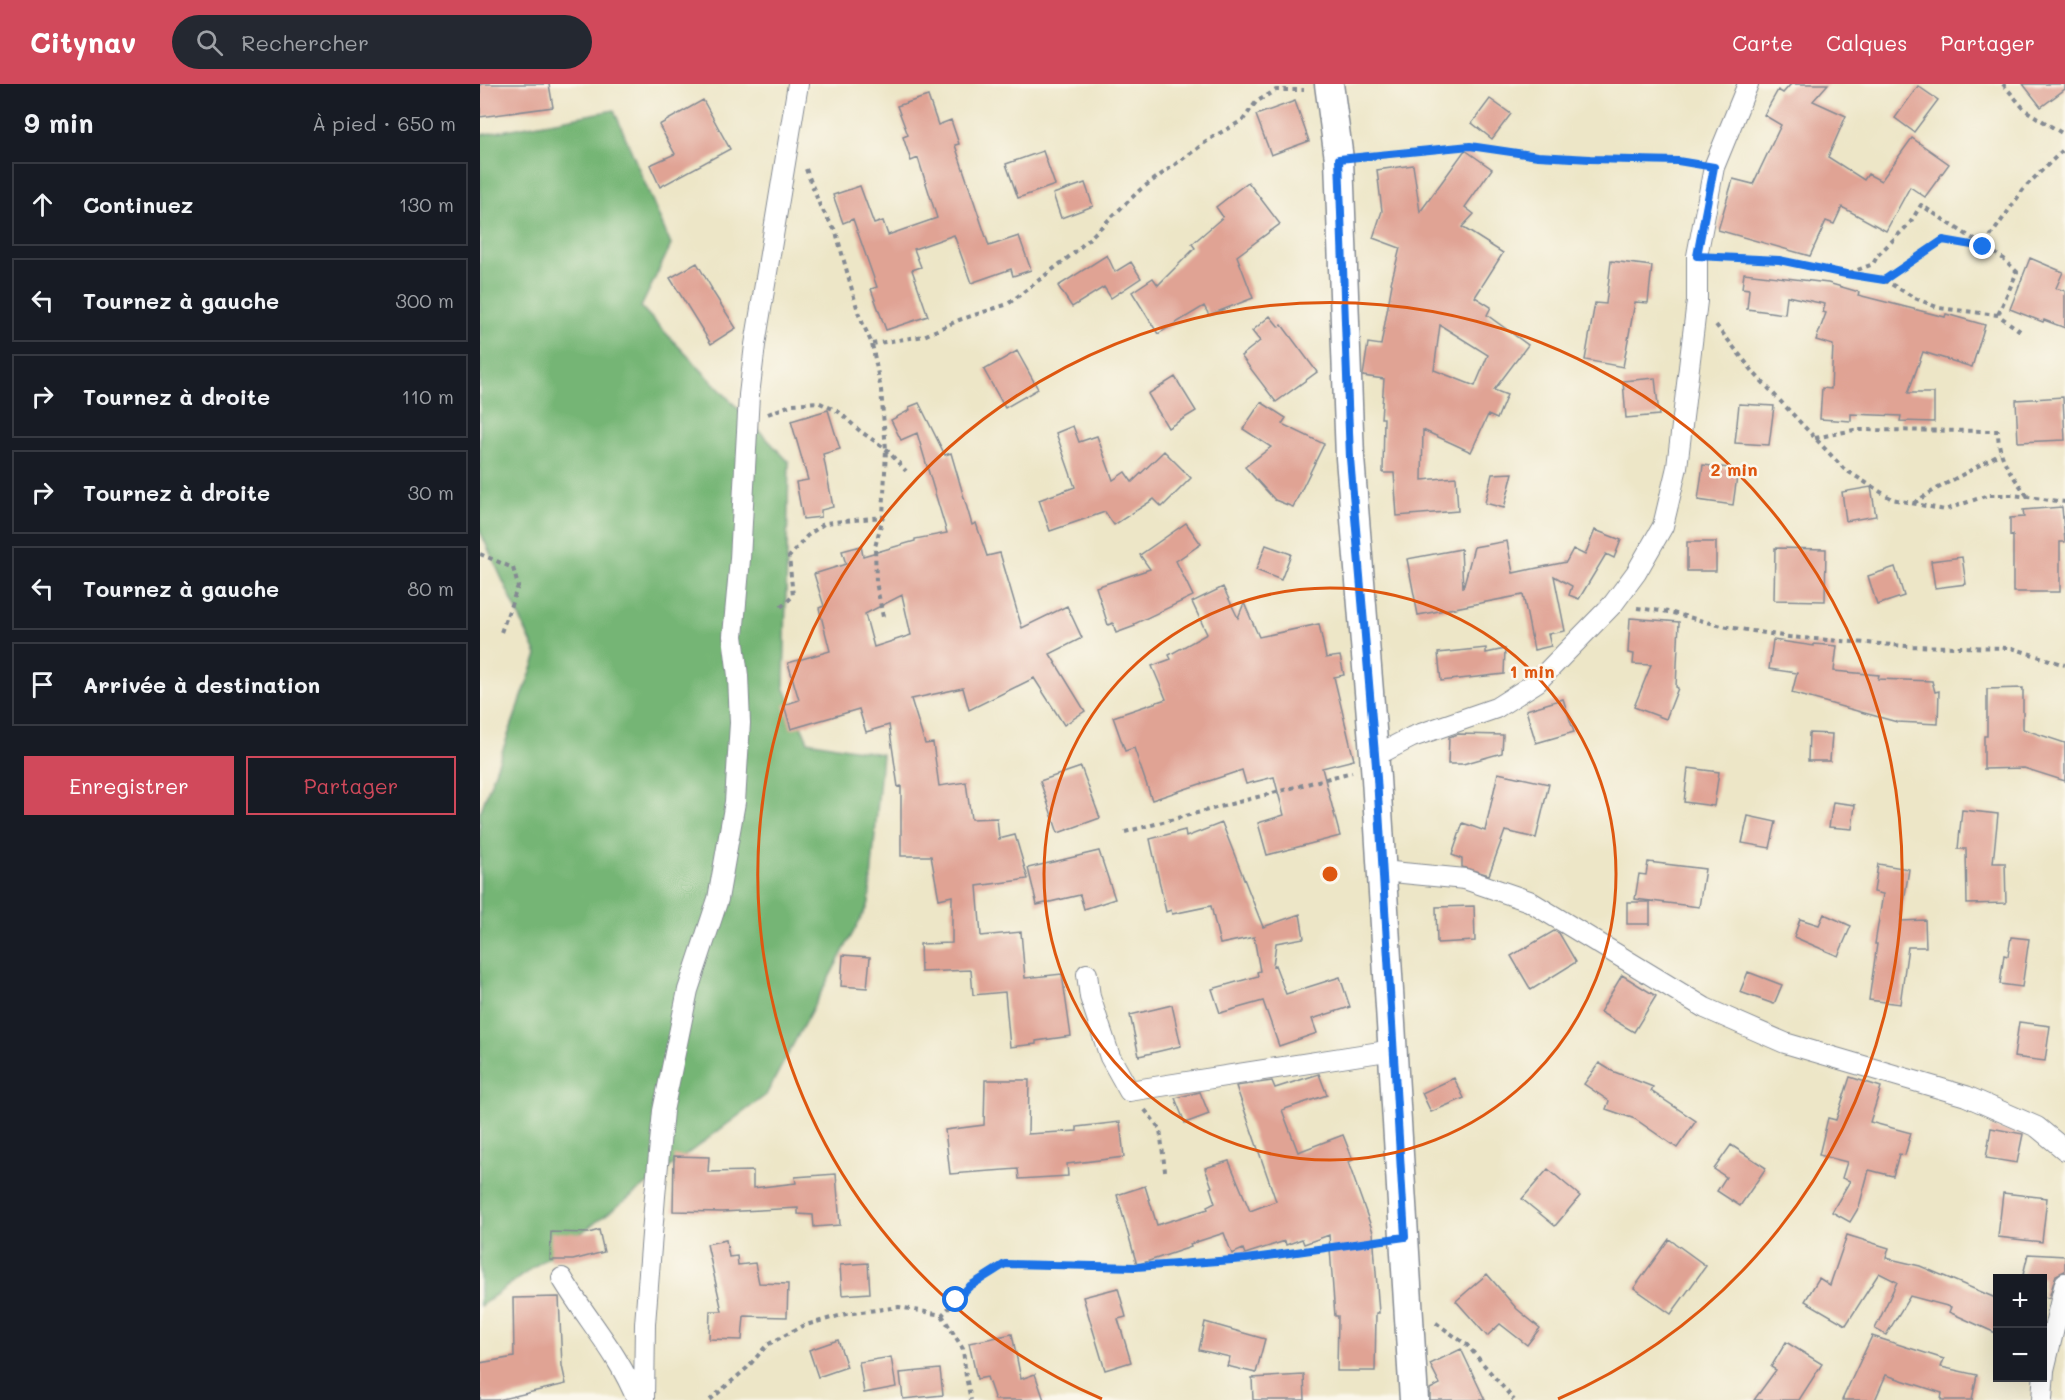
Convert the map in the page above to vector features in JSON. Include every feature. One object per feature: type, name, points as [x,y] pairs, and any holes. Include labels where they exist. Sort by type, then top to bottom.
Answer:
[{"type":"street","points":[[644,1400],[645,1324],[663,1111],[688,990],[718,899],[735,802],[740,723],[733,636],[740,559],[749,395],[755,345],[798,84]]},
{"type":"street","points":[[1375,756],[1412,737],[1496,708],[1537,682],[1613,604],[1636,573],[1663,526],[1677,467],[1697,301],[1697,256],[1714,167],[1748,84]]},
{"type":"street","points":[[1329,88],[1339,159],[1350,458],[1375,756],[1414,1400]]},
{"type":"street","points":[[1382,871],[1465,879],[1529,901],[1705,1008],[1785,1043],[1966,1096],[2037,1127],[2065,1150]]},
{"type":"street","points":[[1087,974],[1090,997],[1110,1057],[1129,1091],[1393,1050]]},
{"type":"street","points":[[562,1278],[573,1297],[610,1346],[637,1400]]},
{"type":"street","points":[[2042,1400],[2043,1370],[2065,1283]]},
{"type":"path","points":[[2003,84],[2025,110],[2065,135]]},
{"type":"path","points":[[872,344],[924,336],[959,320],[1008,304],[1074,254],[1141,189],[1213,137],[1243,120],[1256,102],[1276,90],[1329,88]]},
{"type":"path","points":[[1339,159],[1470,146],[1538,156],[1678,161],[1714,167]]},
{"type":"path","points":[[1983,247],[2025,187],[2065,148]]},
{"type":"path","points":[[804,163],[820,206],[836,232],[859,315],[872,344],[881,390],[886,449],[883,517],[875,547],[876,582],[883,617]]},
{"type":"path","points":[[1846,274],[1873,264],[1878,255],[1910,223],[1921,206],[2004,259],[2017,272],[1998,315]]},
{"type":"path","points":[[1884,280],[1943,240],[1983,247]]},
{"type":"path","points":[[1697,256],[1779,260],[1884,280],[1915,298],[1939,308],[1998,315],[2023,333]]},
{"type":"path","points":[[1697,301],[1755,374],[1844,469],[1892,499],[1945,510],[1988,495],[2065,502]]},
{"type":"path","points":[[747,428],[767,415],[793,404],[818,402],[839,412],[860,431],[886,449],[906,471]]},
{"type":"path","points":[[1814,438],[1854,430],[1998,431],[2000,453],[2028,497]]},
{"type":"path","points":[[1913,503],[1943,483],[1974,469],[2000,453]]},
{"type":"path","points":[[781,607],[793,596],[789,557],[807,536],[825,524],[883,517]]},
{"type":"path","points":[[480,554],[513,568],[518,586],[500,635]]},
{"type":"path","points":[[1613,604],[1669,612],[1722,626],[1789,637],[1906,646],[2012,648],[2065,665]]},
{"type":"path","points":[[1125,832],[1354,771],[1375,756]]},
{"type":"path","points":[[1129,1091],[1160,1130],[1165,1171]]},
{"type":"path","points":[[942,1315],[970,1286],[1005,1264],[1136,1267],[1246,1259],[1405,1237]]},
{"type":"path","points":[[1409,1303],[1467,1345],[1514,1400]]},
{"type":"path","points":[[710,1400],[747,1368],[767,1345],[802,1326],[846,1314],[899,1307],[942,1315],[963,1349],[971,1400]]},
{"type":"green space","points":[[614,110],[671,245],[641,307],[789,462],[784,687],[808,741],[882,754],[869,903],[766,1095],[480,1306],[480,813],[537,655],[480,531],[480,135]]},
{"type":"building","points":[[480,84],[549,84],[553,107],[480,117]]},
{"type":"building","points":[[1791,84],[1828,84],[1813,101],[1846,116],[1828,157],[1864,180],[1868,174],[1881,181],[1912,138],[1949,164],[1925,197],[1910,187],[1886,231],[1842,207],[1834,224],[1826,221],[1810,256],[1718,230],[1733,179],[1753,184],[1781,125],[1764,115],[1778,90],[1783,93]]},
{"type":"building","points":[[2023,84],[2065,84],[2065,89],[2041,107]]},
{"type":"building","points":[[1918,86],[1938,100],[1914,132],[1895,118]]},
{"type":"building","points":[[928,96],[938,125],[951,120],[959,144],[955,145],[989,246],[1019,236],[1031,270],[1013,276],[1011,269],[971,283],[954,235],[914,249],[921,267],[912,270],[928,316],[886,330],[871,289],[877,287],[853,219],[843,223],[833,195],[860,186],[874,224],[883,221],[888,235],[937,218],[918,158],[911,161],[903,137],[908,135],[897,106]]},
{"type":"building","points":[[1490,99],[1511,114],[1492,139],[1472,123]]},
{"type":"building","points":[[703,100],[730,149],[660,187],[650,165],[675,154],[659,125]]},
{"type":"building","points":[[1295,101],[1309,141],[1271,155],[1256,115]]},
{"type":"building","points":[[1465,150],[1492,169],[1465,207],[1474,214],[1462,227],[1503,253],[1475,297],[1491,307],[1487,315],[1528,345],[1494,390],[1507,395],[1497,419],[1488,415],[1471,452],[1423,430],[1422,480],[1456,477],[1458,511],[1397,516],[1394,473],[1383,473],[1384,418],[1381,418],[1384,379],[1363,376],[1368,343],[1381,345],[1391,283],[1400,248],[1373,238],[1382,211],[1377,170],[1413,165],[1420,212]],"holes":[[[1440,325],[1488,355],[1475,386],[1434,370]]]},
{"type":"building","points":[[1043,151],[1055,185],[1018,198],[1006,164]]},
{"type":"building","points":[[1248,182],[1280,224],[1237,256],[1253,298],[1209,315],[1204,306],[1158,334],[1132,292],[1153,278],[1158,285],[1195,248],[1192,244],[1223,217],[1216,207]]},
{"type":"building","points":[[1085,183],[1093,206],[1061,218],[1053,194]]},
{"type":"building","points":[[1107,255],[1115,272],[1131,262],[1141,278],[1111,298],[1104,287],[1072,307],[1058,286]]},
{"type":"building","points":[[2030,258],[2063,272],[2056,288],[2065,291],[2065,328],[2010,309]]},
{"type":"building","points":[[1611,261],[1652,266],[1648,303],[1635,302],[1623,367],[1585,360],[1595,303],[1606,304]]},
{"type":"building","points":[[697,263],[736,328],[711,344],[670,278]]},
{"type":"building","points":[[1744,273],[1828,283],[1859,292],[1858,295],[1985,325],[1972,367],[1923,352],[1908,393],[1934,393],[1934,422],[1900,421],[1901,416],[1851,414],[1851,421],[1820,419],[1822,388],[1831,389],[1833,345],[1816,340],[1826,313],[1823,312],[1825,304],[1787,296],[1785,314],[1747,309],[1749,289],[1742,288]]},
{"type":"building","points":[[1270,316],[1279,327],[1282,325],[1317,372],[1276,402],[1241,356],[1260,341],[1252,331]]},
{"type":"building","points":[[1017,351],[1038,389],[1005,408],[984,370]]},
{"type":"building","points":[[1175,377],[1196,411],[1168,428],[1148,394]]},
{"type":"building","points":[[1655,378],[1659,415],[1626,418],[1623,381]]},
{"type":"building","points":[[2063,397],[2065,440],[2018,442],[2016,400]]},
{"type":"building","points":[[1261,402],[1286,418],[1282,424],[1324,444],[1293,507],[1275,500],[1245,467],[1271,447],[1243,429]]},
{"type":"building","points":[[919,403],[945,455],[951,453],[972,525],[976,523],[987,556],[1000,553],[1022,628],[1067,606],[1082,638],[1050,654],[1085,711],[1064,725],[1034,678],[969,710],[963,688],[911,699],[925,744],[933,743],[939,786],[966,782],[971,819],[997,818],[999,839],[1015,835],[1028,879],[977,886],[981,936],[1021,932],[1025,978],[1062,974],[1071,1036],[1036,1041],[1036,1044],[1010,1047],[1005,992],[973,995],[971,970],[921,972],[920,944],[952,943],[952,896],[939,899],[931,856],[901,856],[901,786],[898,787],[889,725],[866,732],[859,709],[791,729],[784,705],[799,700],[788,663],[830,651],[819,608],[824,606],[814,574],[846,564],[842,551],[861,546],[863,556],[915,541],[915,539],[947,533],[917,433],[901,440],[891,420],[910,410],[909,407]],"holes":[[[902,595],[911,635],[874,647],[865,614]]]},
{"type":"building","points":[[1739,404],[1774,406],[1769,445],[1735,443]]},
{"type":"building","points":[[828,410],[840,449],[823,454],[833,507],[821,510],[821,517],[803,519],[796,482],[808,480],[791,421]]},
{"type":"building","points":[[1073,426],[1079,442],[1097,436],[1113,480],[1125,472],[1132,482],[1164,451],[1191,478],[1162,507],[1154,499],[1114,525],[1105,512],[1050,531],[1039,500],[1075,487],[1056,433]]},
{"type":"building","points":[[1703,465],[1738,469],[1733,505],[1698,500]]},
{"type":"building","points":[[1513,473],[1504,508],[1485,503],[1492,474]]},
{"type":"building","points":[[1871,487],[1876,516],[1846,521],[1842,492]]},
{"type":"building","points":[[2062,507],[2065,542],[2060,542],[2060,592],[2013,592],[2013,535],[2010,536],[2010,518],[2024,517],[2023,510]]},
{"type":"building","points":[[1186,523],[1201,544],[1176,561],[1193,596],[1134,624],[1135,626],[1116,633],[1113,623],[1108,625],[1096,587],[1150,569],[1140,555]]},
{"type":"building","points":[[1595,530],[1621,540],[1614,558],[1606,554],[1579,599],[1569,595],[1572,586],[1554,576],[1565,631],[1548,634],[1551,646],[1534,650],[1523,595],[1418,615],[1407,559],[1461,549],[1463,588],[1474,547],[1507,541],[1513,573],[1566,562],[1573,549],[1585,555]]},
{"type":"building","points":[[1687,542],[1716,542],[1716,571],[1687,571]]},
{"type":"building","points":[[1266,545],[1291,554],[1281,580],[1256,570]]},
{"type":"building","points":[[1775,548],[1826,549],[1825,601],[1774,600]]},
{"type":"building","points":[[1962,557],[1966,584],[1935,588],[1931,561]]},
{"type":"building","points":[[1895,567],[1904,596],[1877,605],[1868,576]]},
{"type":"building","points":[[1223,587],[1238,618],[1244,603],[1259,637],[1319,624],[1326,658],[1340,656],[1344,675],[1334,677],[1354,760],[1322,768],[1340,836],[1267,855],[1258,823],[1284,815],[1274,777],[1246,784],[1242,770],[1152,800],[1134,748],[1125,751],[1113,717],[1166,699],[1152,666],[1171,659],[1169,655],[1207,634],[1192,602]]},
{"type":"building","points":[[1630,618],[1679,622],[1676,687],[1678,688],[1666,719],[1634,707],[1651,665],[1633,664],[1634,654],[1628,653]]},
{"type":"building","points":[[1773,640],[1814,646],[1814,644],[1837,646],[1834,671],[1879,675],[1878,679],[1932,681],[1935,692],[1939,691],[1938,724],[1897,722],[1792,693],[1797,673],[1769,669]]},
{"type":"building","points":[[1486,648],[1486,653],[1505,649],[1504,674],[1441,681],[1438,653]]},
{"type":"building","points":[[2023,688],[2023,729],[2065,743],[2065,781],[2024,768],[1984,769],[1987,689]]},
{"type":"building","points":[[1563,699],[1574,732],[1536,743],[1526,710]]},
{"type":"building","points":[[1809,733],[1832,734],[1830,761],[1808,761]]},
{"type":"building","points":[[1458,734],[1503,735],[1502,753],[1463,764],[1448,764],[1449,737]]},
{"type":"building","points":[[1081,767],[1100,818],[1058,833],[1040,781]]},
{"type":"building","points":[[1688,768],[1719,772],[1714,806],[1684,802]]},
{"type":"building","points":[[1498,773],[1549,784],[1536,838],[1505,831],[1489,875],[1462,867],[1462,859],[1452,855],[1463,823],[1485,831]]},
{"type":"building","points":[[1833,802],[1855,805],[1852,829],[1829,827]]},
{"type":"building","points":[[1962,810],[1998,814],[1993,863],[2005,863],[2006,903],[1967,904],[1966,849],[1958,849]]},
{"type":"building","points":[[1748,816],[1776,822],[1770,848],[1742,843]]},
{"type":"building","points":[[1222,823],[1263,927],[1300,914],[1304,938],[1276,943],[1273,966],[1275,965],[1286,994],[1340,977],[1350,1007],[1312,1019],[1317,1033],[1279,1046],[1263,1001],[1220,1013],[1212,989],[1258,976],[1257,972],[1260,971],[1254,937],[1220,944],[1211,906],[1172,914],[1171,910],[1166,912],[1150,839],[1185,830],[1186,837]]},
{"type":"building","points":[[1099,851],[1115,899],[1084,909],[1080,895],[1037,905],[1028,868]]},
{"type":"building","points":[[1648,862],[1705,869],[1699,907],[1635,899],[1639,874],[1646,875]]},
{"type":"building","points":[[1878,864],[1909,869],[1901,921],[1925,920],[1926,947],[1908,947],[1900,1004],[1869,1000],[1883,894],[1874,892]]},
{"type":"building","points":[[1627,902],[1650,902],[1650,924],[1627,924]]},
{"type":"building","points":[[1474,906],[1475,941],[1437,943],[1436,907]]},
{"type":"building","points":[[1824,914],[1851,926],[1838,956],[1794,937],[1800,919],[1819,925]]},
{"type":"building","points":[[1554,931],[1559,933],[1576,962],[1531,990],[1511,956]]},
{"type":"building","points":[[2011,937],[2029,939],[2022,987],[2000,984],[2004,955],[2008,956]]},
{"type":"building","points":[[843,955],[870,957],[867,988],[841,986]]},
{"type":"building","points":[[1748,972],[1782,985],[1774,1004],[1740,992]]},
{"type":"building","points":[[1622,975],[1656,996],[1634,1032],[1600,1012]]},
{"type":"building","points":[[1172,1005],[1181,1046],[1139,1056],[1130,1015]]},
{"type":"building","points":[[2019,1022],[2050,1026],[2045,1061],[2014,1057]]},
{"type":"building","points":[[1599,1063],[1612,1071],[1653,1087],[1651,1091],[1696,1121],[1677,1148],[1635,1119],[1606,1109],[1609,1101],[1584,1084]]},
{"type":"building","points":[[1319,1074],[1327,1095],[1282,1110],[1298,1152],[1343,1135],[1353,1160],[1348,1162],[1373,1232],[1379,1313],[1376,1313],[1375,1371],[1337,1371],[1338,1316],[1335,1316],[1329,1235],[1304,1244],[1302,1239],[1286,1245],[1285,1241],[1245,1254],[1243,1249],[1232,1254],[1224,1233],[1137,1265],[1117,1195],[1145,1186],[1157,1225],[1208,1209],[1207,1207],[1215,1203],[1205,1168],[1229,1161],[1250,1211],[1276,1201],[1236,1086],[1272,1081],[1275,1088]]},
{"type":"building","points":[[1850,1077],[1881,1087],[1870,1122],[1911,1133],[1905,1155],[1899,1154],[1893,1176],[1869,1170],[1859,1207],[1850,1222],[1832,1212],[1850,1181],[1842,1178],[1847,1162],[1819,1155],[1828,1118],[1836,1120]]},
{"type":"building","points":[[1454,1078],[1464,1098],[1431,1112],[1422,1093]]},
{"type":"building","points":[[985,1080],[1029,1080],[1028,1134],[1077,1131],[1077,1127],[1120,1122],[1124,1157],[1067,1164],[1068,1176],[1019,1179],[1018,1169],[950,1174],[945,1130],[984,1125]]},
{"type":"building","points":[[1200,1092],[1209,1114],[1185,1123],[1175,1098]]},
{"type":"building","points":[[1991,1128],[2023,1134],[2017,1163],[1986,1158]]},
{"type":"building","points":[[1731,1145],[1766,1168],[1740,1206],[1717,1191],[1726,1177],[1714,1169]]},
{"type":"building","points":[[674,1156],[709,1157],[708,1172],[753,1171],[753,1188],[796,1183],[795,1177],[836,1174],[840,1225],[814,1227],[813,1215],[798,1214],[798,1208],[721,1212],[673,1211]]},
{"type":"building","points":[[1548,1169],[1580,1196],[1555,1226],[1522,1199]]},
{"type":"building","points":[[2003,1193],[2047,1198],[2042,1242],[1998,1237]]},
{"type":"building","points":[[599,1230],[604,1252],[573,1260],[550,1260],[551,1232],[589,1233]]},
{"type":"building","points":[[1847,1235],[1889,1248],[1886,1258],[1920,1266],[1993,1297],[1993,1332],[1949,1312],[1951,1307],[1910,1296],[1886,1335],[1875,1329],[1897,1282],[1879,1273],[1846,1325],[1805,1301],[1819,1278],[1830,1285]]},
{"type":"building","points":[[1669,1239],[1706,1266],[1671,1314],[1634,1288]]},
{"type":"building","points":[[726,1240],[729,1257],[737,1256],[738,1265],[755,1263],[759,1283],[788,1284],[787,1317],[744,1316],[742,1340],[709,1339],[710,1311],[722,1311],[707,1244]]},
{"type":"building","points":[[2028,1254],[2065,1256],[2065,1271],[2056,1275],[2049,1298],[2047,1298],[2047,1274],[2023,1274]]},
{"type":"building","points":[[868,1263],[870,1293],[842,1295],[840,1265]]},
{"type":"building","points":[[1487,1274],[1517,1309],[1540,1328],[1527,1345],[1500,1324],[1487,1336],[1456,1301]]},
{"type":"building","points":[[1118,1288],[1126,1317],[1118,1319],[1131,1362],[1105,1370],[1083,1297]]},
{"type":"building","points":[[559,1297],[562,1366],[566,1384],[498,1400],[480,1400],[480,1363],[514,1357],[513,1298]]},
{"type":"building","points":[[1205,1322],[1265,1339],[1256,1373],[1227,1366],[1230,1357],[1199,1350]]},
{"type":"building","points":[[1012,1334],[1021,1379],[1035,1374],[1044,1400],[995,1400],[987,1377],[977,1379],[969,1343]]},
{"type":"building","points":[[1872,1336],[1944,1359],[1941,1367],[1977,1375],[1972,1400],[1941,1400],[1942,1393],[1886,1375],[1875,1400],[1842,1400]]},
{"type":"building","points":[[838,1340],[847,1367],[818,1377],[809,1350]]},
{"type":"building","points":[[1786,1342],[1822,1364],[1799,1400],[1754,1400],[1776,1370],[1771,1367]]},
{"type":"building","points":[[1461,1349],[1485,1400],[1430,1400],[1430,1389],[1440,1384],[1430,1364]]},
{"type":"building","points":[[891,1357],[896,1387],[864,1393],[859,1362]]},
{"type":"building","points":[[940,1369],[943,1395],[903,1399],[900,1373]]},
{"type":"building","points":[[1304,1375],[1305,1400],[1253,1400],[1252,1378]]},
{"type":"route","points":[[956,1300],[970,1286],[1005,1264],[1136,1267],[1246,1259],[1405,1237],[1377,778],[1350,458],[1339,159],[1470,146],[1538,156],[1678,161],[1714,167],[1697,256],[1779,260],[1884,280],[1943,240],[1983,247]]}]
